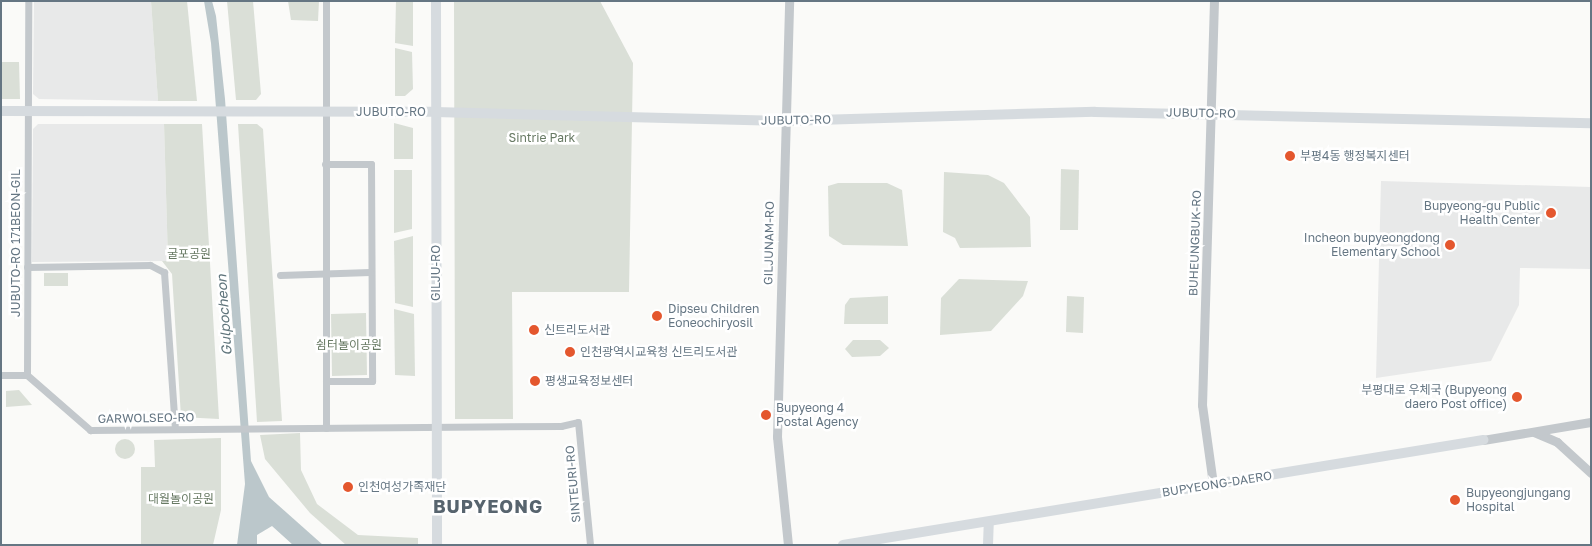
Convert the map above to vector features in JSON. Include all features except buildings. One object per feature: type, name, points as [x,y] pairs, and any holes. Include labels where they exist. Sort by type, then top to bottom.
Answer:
[{"type":"main road","name":"GILJU-RO","points":[[436,1],[437,545]]},
{"type":"main road","name":"JUBUTO-RO","points":[[1,112],[435,112],[784,121],[1095,112],[1211,113],[1591,123]]},
{"type":"main road","name":"BUPYEONG-DAERO","points":[[843,545],[1483,440]]},
{"type":"main road","points":[[988,545],[989,522]]},
{"type":"street","name":"JUBUTO-RO 171BEON-GIL","points":[[27,375],[28,1]]},
{"type":"street","points":[[326,1],[324,112],[326,428],[437,427]]},
{"type":"street","name":"GILJUNAM-RO","points":[[788,545],[777,437],[784,121],[789,1]]},
{"type":"street","name":"BUHEUNGBUK-RO","points":[[1213,484],[1202,405],[1214,1]]},
{"type":"street","points":[[325,164],[370,164],[372,380],[326,381]]},
{"type":"street","points":[[27,267],[150,265],[164,272],[175,429]]},
{"type":"street","points":[[280,275],[370,272]]},
{"type":"street","points":[[1,375],[27,375]]},
{"type":"street","name":"GARWOLSEO-RO","points":[[27,375],[90,430],[326,428]]},
{"type":"street","name":"SINTEURI-RO","points":[[437,427],[561,426],[578,422],[590,545]]},
{"type":"street","name":"BUPYEONG-DAERO","points":[[1483,440],[1591,422]]},
{"type":"street","points":[[1534,432],[1557,442],[1591,473]]},
{"type":"shaded area","points":[[34,1],[151,1],[158,101],[39,99],[33,94]]},
{"type":"shaded area","points":[[204,1],[212,1],[216,16],[225,99],[251,461],[269,497],[323,545],[293,545],[272,526],[257,535],[257,545],[237,545],[245,484],[211,43]]},
{"type":"shaded area","points":[[38,124],[164,124],[168,261],[32,262],[33,129]]},
{"type":"shaded area","name":"Incheon bupyeongdong Elementary School","points":[[1381,181],[1591,187],[1591,269],[1520,268],[1519,305],[1491,361],[1376,378]]},
{"type":"green space","points":[[151,1],[187,1],[197,101],[158,101]]},
{"type":"green space","points":[[227,1],[253,1],[261,94],[256,100],[236,100]]},
{"type":"green space","points":[[288,1],[319,1],[318,21],[291,20]]},
{"type":"green space","points":[[396,1],[413,1],[413,46],[395,43]]},
{"type":"green space","name":"Sintrie Park","points":[[454,1],[600,1],[633,63],[629,292],[512,292],[513,419],[455,419]]},
{"type":"green space","points":[[395,48],[412,52],[413,89],[405,96],[395,96]]},
{"type":"green space","points":[[1,62],[19,62],[20,99],[1,99]]},
{"type":"green space","points":[[394,123],[413,128],[413,159],[394,159]]},
{"type":"green space","name":"굴포공원","points":[[164,124],[202,124],[219,419],[181,417],[172,274],[162,261],[168,261]]},
{"type":"green space","points":[[238,124],[257,124],[263,129],[282,421],[257,422]]},
{"type":"green space","points":[[1061,169],[1079,170],[1078,230],[1060,230]]},
{"type":"green space","points":[[394,170],[412,170],[412,229],[394,233]]},
{"type":"green space","points":[[944,172],[988,175],[1004,183],[1030,217],[1031,247],[960,248],[955,238],[943,232]]},
{"type":"green space","points":[[838,183],[887,183],[902,190],[908,246],[843,245],[829,236],[828,186]]},
{"type":"green space","points":[[413,236],[413,307],[395,303],[394,241]]},
{"type":"green space","points":[[44,273],[68,273],[68,286],[44,286]]},
{"type":"green space","points":[[959,279],[1028,281],[1023,296],[991,331],[940,335],[941,298]]},
{"type":"green space","points":[[888,296],[888,324],[844,324],[845,305],[850,298]]},
{"type":"green space","points":[[1067,296],[1084,297],[1083,333],[1066,332]]},
{"type":"green space","points":[[394,309],[414,314],[415,376],[395,375]]},
{"type":"green space","name":"쉼터놀이공원","points":[[366,313],[367,375],[332,376],[331,314]]},
{"type":"green space","points":[[853,340],[880,340],[889,348],[880,356],[852,357],[845,349]]},
{"type":"green space","points":[[19,390],[32,405],[6,407],[6,391]]},
{"type":"green space","points":[[300,433],[301,470],[317,504],[358,535],[418,538],[418,545],[346,545],[310,513],[265,459],[260,435]]},
{"type":"green space","name":"대월놀이공원","points":[[221,438],[221,510],[213,545],[141,545],[141,467],[155,467],[154,440]]},
{"type":"green space","points":[[125,439],[132,442],[135,449],[132,456],[125,459],[118,456],[115,449],[118,442]]},
{"type":"place","name":"부평4동 행정복지센터","points":[[1290,156]]},
{"type":"place","name":"Bupyeong-gu Public Health Center","points":[[1551,213]]},
{"type":"place","name":"Incheon bupyeongdong Elementary School","points":[[1450,245]]},
{"type":"place","name":"Dipseu Children Eoneochiryosil","points":[[657,316]]},
{"type":"place","name":"신트리도서관","points":[[534,330]]},
{"type":"place","name":"인천광역시교육청 신트리도서관","points":[[570,352]]},
{"type":"place","name":"평생교육정보센터","points":[[535,381]]},
{"type":"place","name":"부평대로 우체국 (Bupyeong daero Post office)","points":[[1517,397]]},
{"type":"place","name":"Bupyeong 4 Postal Agency","points":[[766,415]]},
{"type":"place","name":"인천여성가족재단","points":[[348,487]]},
{"type":"place","name":"Bupyeongjungang Hospital","points":[[1455,500]]},
{"type":"district","name":"BUPYEONG","points":[[488,506]]},
{"type":"water label","name":"Gulpocheon","points":[[224,315]]}]
